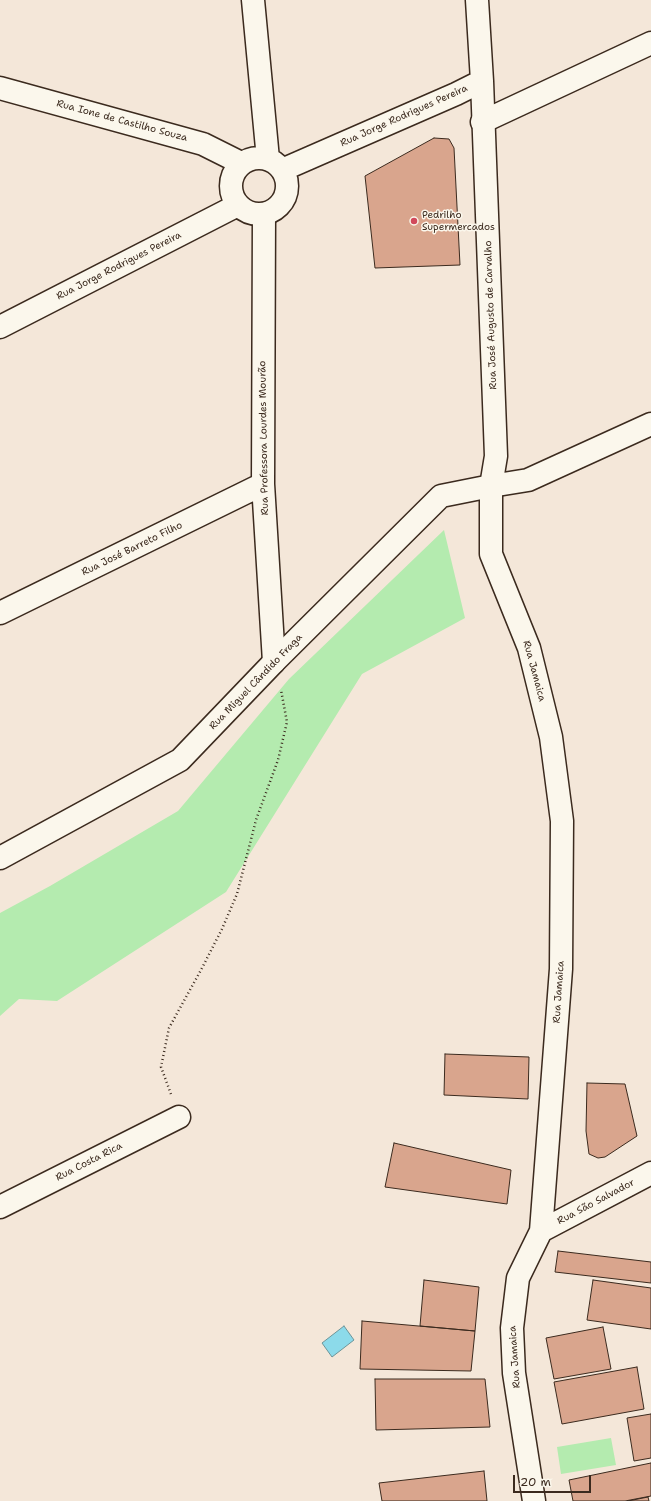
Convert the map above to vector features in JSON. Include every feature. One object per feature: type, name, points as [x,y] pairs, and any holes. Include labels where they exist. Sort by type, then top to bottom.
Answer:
[{"type":"street","points":[[253,0],[275,165]]},
{"type":"street","name":"Rua José Augusto de Carvalho","points":[[477,0],[482,81],[482,122],[496,456],[491,486]]},
{"type":"street","points":[[482,122],[651,43]]},
{"type":"street","name":"Rua Jorge Rodrigues Pereira","points":[[275,165],[456,94],[482,81]]},
{"type":"street","name":"Rua Ione de Castilho Souza","points":[[0,88],[203,144],[241,163]]},
{"type":"street","points":[[259,158],[275,165],[286,179],[287,188],[285,197],[280,205],[272,211],[264,214],[255,214],[246,211],[238,205],[230,188],[231,179],[235,170],[241,163],[250,159],[259,158]]},
{"type":"street","name":"Rua Jorge Rodrigues Pereira","points":[[0,327],[238,205]]},
{"type":"street","name":"Rua Professora Lourdes Mourão","points":[[264,214],[263,484],[274,662]]},
{"type":"street","name":"Rua Miguel Cândido Fraga","points":[[0,858],[180,760],[274,662],[441,496],[528,480],[651,424]]},
{"type":"street","name":"Rua José Barreto Filho","points":[[0,613],[263,484]]},
{"type":"street","name":"Rua Jamaica","points":[[491,486],[491,554],[529,648],[551,737],[562,821],[561,969],[541,1231],[518,1278],[512,1328],[514,1373],[534,1501]]},
{"type":"street","name":"Rua Costa Rica","points":[[0,1207],[179,1117]]},
{"type":"street","name":"Rua São Salvador","points":[[541,1231],[651,1173]]},
{"type":"path","points":[[179,1117],[161,1067],[169,1028],[205,963],[237,894],[256,820],[278,760],[288,722],[274,662]]},
{"type":"green space","points":[[444,530],[465,618],[362,674],[226,892],[57,1001],[19,999],[0,1016],[0,913],[50,886],[178,811],[289,679]]},
{"type":"green space","points":[[611,1438],[616,1465],[561,1474],[557,1447]]},
{"type":"water","points":[[344,1326],[354,1340],[332,1357],[322,1343]]},
{"type":"building","name":"Pedrilho Supermercados","points":[[434,138],[449,139],[454,148],[460,265],[375,268],[365,176]]},
{"type":"building","points":[[445,1054],[529,1057],[528,1099],[444,1095]]},
{"type":"building","points":[[587,1083],[625,1084],[637,1136],[605,1157],[598,1158],[589,1154],[586,1131]]},
{"type":"building","points":[[394,1143],[511,1170],[507,1204],[385,1187]]},
{"type":"building","points":[[558,1251],[651,1262],[651,1283],[555,1272]]},
{"type":"building","points":[[424,1280],[479,1287],[475,1331],[420,1326]]},
{"type":"building","points":[[593,1280],[651,1288],[651,1329],[587,1320]]},
{"type":"building","points":[[362,1321],[475,1331],[471,1371],[360,1369]]},
{"type":"building","points":[[603,1327],[611,1369],[554,1379],[546,1338]]},
{"type":"building","points":[[637,1367],[644,1409],[562,1424],[554,1382]]},
{"type":"building","points":[[375,1379],[485,1379],[490,1427],[376,1430]]},
{"type":"building","points":[[651,1414],[651,1458],[634,1461],[627,1418]]},
{"type":"building","points":[[651,1463],[651,1496],[625,1501],[573,1501],[569,1480]]},
{"type":"building","points":[[484,1471],[487,1501],[382,1501],[379,1483]]},
{"type":"building","points":[[648,1497],[649,1501],[628,1501]]},
{"type":"place","name":"Pedrilho Supermercados","points":[[414,221]]}]
